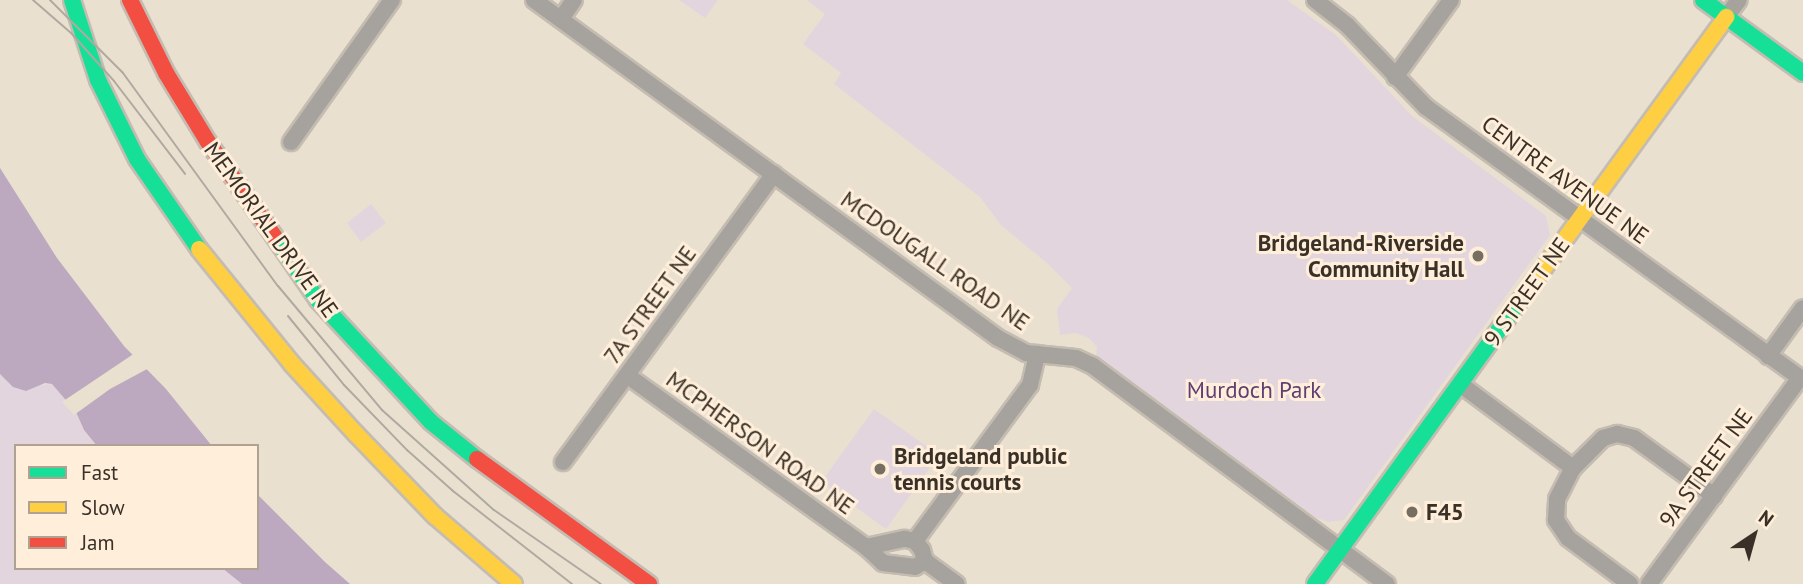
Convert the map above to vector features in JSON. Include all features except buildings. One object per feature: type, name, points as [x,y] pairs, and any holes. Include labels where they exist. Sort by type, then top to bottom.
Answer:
[{"type":"main road","points":[[72,0],[97,80],[137,159],[164,204],[292,364],[356,434],[435,516],[514,584]]},
{"type":"main road","name":"MEMORIAL DRIVE NE","points":[[130,0],[166,73],[208,142],[318,300],[431,422],[532,502],[649,584]]},
{"type":"main road","points":[[148,0],[208,142]]},
{"type":"main road","points":[[1703,0],[1803,73]]},
{"type":"main road","name":"9 STREET NE","points":[[1315,584],[1726,17]]},
{"type":"street","points":[[291,142],[393,0]]},
{"type":"street","name":"MCDOUGALL ROAD NE","points":[[534,0],[998,338],[1026,353],[1076,358],[1093,366],[1387,584]]},
{"type":"street","points":[[561,19],[574,0]]},
{"type":"street","name":"CENTRE AVENUE NE","points":[[1315,0],[1348,25],[1426,107],[1801,379]]},
{"type":"street","points":[[1395,77],[1451,0]]},
{"type":"street","name":"9 STREET NE","points":[[1726,17],[1739,0]]},
{"type":"street","name":"7A STREET NE","points":[[563,462],[774,174]]},
{"type":"street","points":[[1768,356],[1803,308]]},
{"type":"street","points":[[915,541],[1030,385],[1037,354]]},
{"type":"street","name":"MCPHERSON ROAD NE","points":[[628,376],[866,547],[883,563],[915,567],[925,561]]},
{"type":"street","name":"9A STREET NE","points":[[1649,584],[1801,379]]},
{"type":"street","points":[[1460,384],[1573,468]]},
{"type":"street","points":[[1630,584],[1568,538],[1556,520],[1557,499],[1573,468],[1603,438],[1617,434],[1634,438],[1714,496]]},
{"type":"street","points":[[866,547],[905,540],[915,541],[922,550],[925,561],[957,584]]},
{"type":"green space","points":[[679,0],[718,0],[705,18]]},
{"type":"green space","name":"Murdoch Park","points":[[807,0],[1287,0],[1336,35],[1412,116],[1546,216],[1550,235],[1344,520],[1328,522],[1315,517],[1096,355],[1097,347],[1089,338],[1076,333],[1060,335],[1057,309],[1072,288],[1001,225],[980,197],[834,84],[841,73],[803,44],[825,14]]},
{"type":"green space","points":[[371,204],[386,223],[361,242],[347,223]]},
{"type":"green space","points":[[0,374],[13,387],[52,384],[76,412],[84,430],[95,444],[14,444],[14,570],[224,570],[242,584],[0,584]]},
{"type":"green space","name":"Bridgeland public tennis courts","points":[[874,409],[939,455],[886,529],[821,482]]},
{"type":"shaded area","points":[[0,168],[57,258],[124,346],[166,389],[210,444],[95,444],[84,430],[76,412],[52,384],[45,383],[26,391],[13,387],[0,374]]},
{"type":"shaded area","points":[[259,496],[350,584],[242,584],[224,570],[259,570]]},
{"type":"pier","points":[[135,353],[149,368],[110,389],[74,415],[62,402]]},
{"type":"tram line","points":[[33,0],[71,33],[114,81],[185,174]]},
{"type":"tram line","points":[[50,0],[123,73],[278,286],[382,410],[494,510],[601,584]]},
{"type":"tram line","points":[[288,316],[344,385],[407,450],[453,491],[572,584]]},
{"type":"traffic: fast","points":[[72,0],[98,80],[137,159],[199,249]]},
{"type":"traffic: fast","points":[[1703,0],[1803,73]]},
{"type":"traffic: fast","points":[[274,236],[318,300],[431,422],[477,459]]},
{"type":"traffic: fast","points":[[1315,584],[1533,283]]},
{"type":"traffic: slow","points":[[1533,283],[1726,17]]},
{"type":"traffic: slow","points":[[199,249],[292,364],[356,434],[435,516],[514,584]]},
{"type":"traffic: jam","points":[[130,0],[166,73],[208,142],[274,236]]},
{"type":"traffic: jam","points":[[477,459],[649,584]]},
{"type":"place","name":"Bridgeland-Riverside Community Hall","points":[[1478,256]]},
{"type":"place","name":"Bridgeland public tennis courts","points":[[880,469]]},
{"type":"place","name":"F45","points":[[1412,512]]}]
